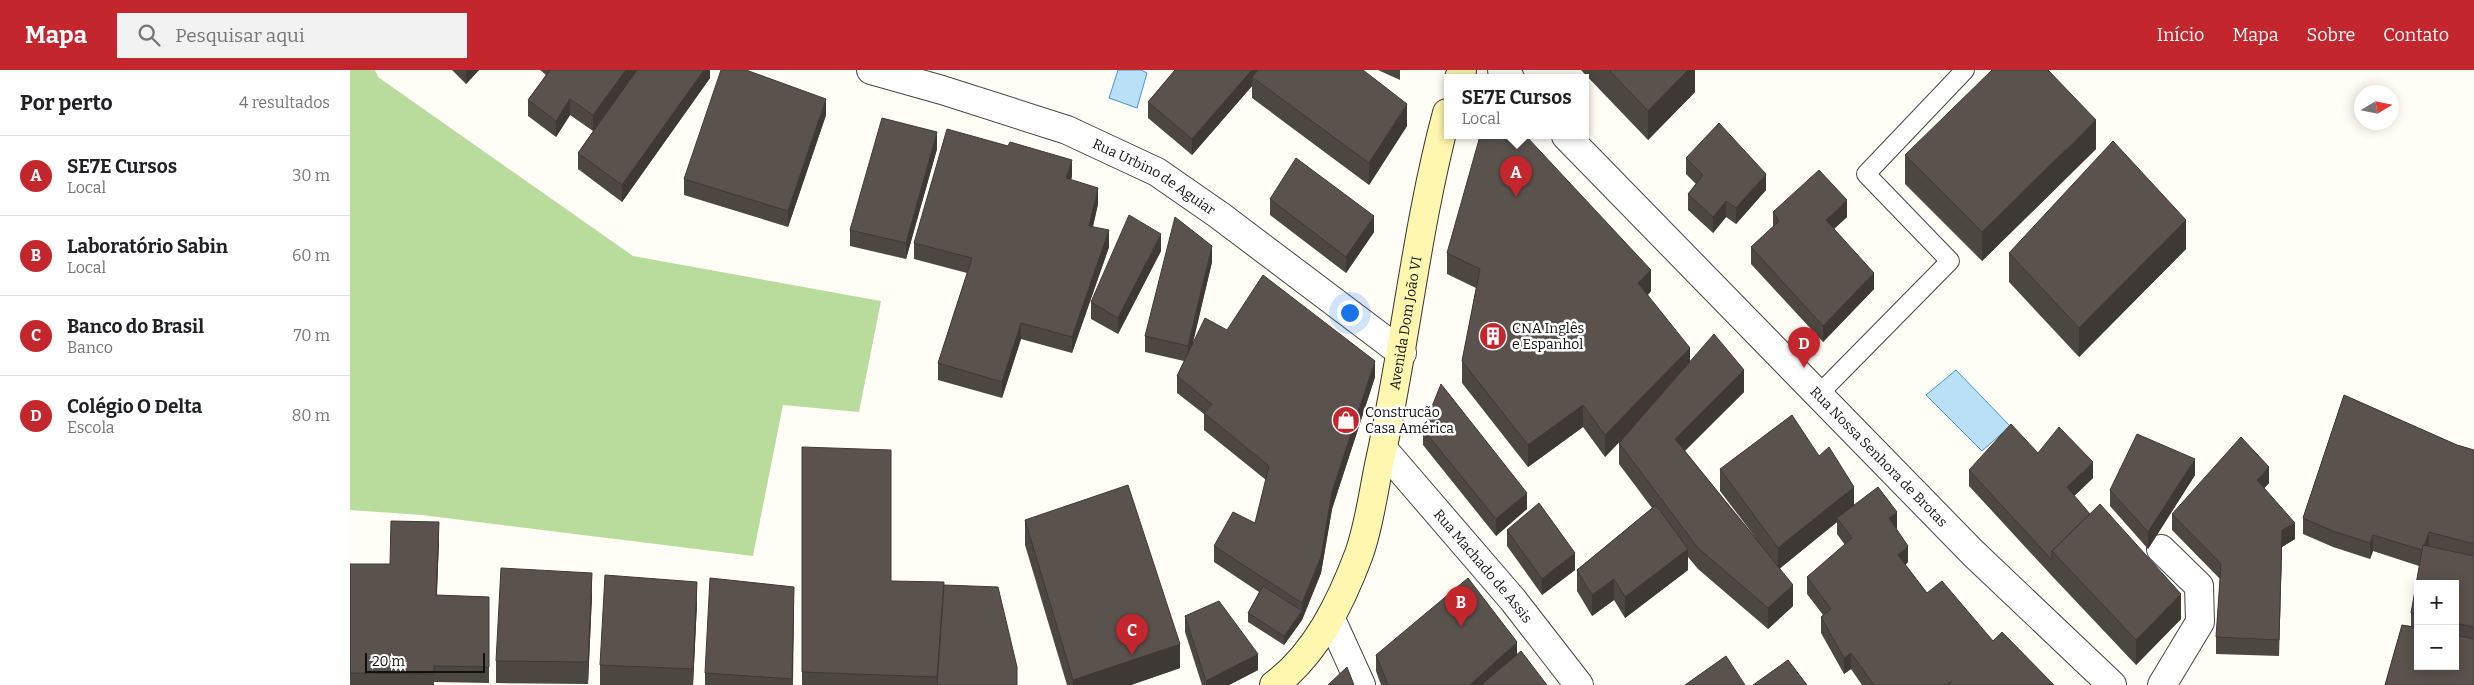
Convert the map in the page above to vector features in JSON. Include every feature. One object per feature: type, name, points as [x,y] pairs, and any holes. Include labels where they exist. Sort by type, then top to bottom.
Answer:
[{"type":"main road","name":"Avenida Dom João VI","points":[[1274,685],[1290,674],[1331,619],[1360,552],[1402,353],[1435,160],[1444,125]]},
{"type":"street","name":"Rua Urbino de Aguiar","points":[[871,70],[942,90],[1067,130],[1157,172],[1220,215],[1402,353]]},
{"type":"street","name":"Rua Nossa Senhora de Brotas","points":[[1569,139],[1972,553],[2112,685]]},
{"type":"street","name":"Rua Machado de Assis","points":[[1383,449],[1513,600],[1578,685]]},
{"type":"street","points":[[2161,549],[2199,586],[2200,622],[2162,685]]},
{"type":"street","points":[[1331,619],[1361,685]]},
{"type":"lane","points":[[1818,394],[1950,261],[1866,174],[1965,70]]},
{"type":"green space","points":[[350,70],[375,70],[378,77],[633,256],[881,301],[859,412],[783,405],[753,556],[422,515],[350,510]]},
{"type":"water","points":[[1118,70],[1141,70],[1147,73],[1137,108],[1109,98]]},
{"type":"water","points":[[1956,370],[2010,426],[1982,451],[1926,395]]},
{"type":"building","points":[[550,70],[626,70],[593,115],[570,99],[556,121],[528,100]]},
{"type":"building","points":[[637,70],[704,70],[622,185],[578,153]]},
{"type":"building","points":[[721,70],[746,70],[826,99],[788,211],[684,179]]},
{"type":"building","points":[[1175,70],[1252,70],[1192,139],[1148,102]]},
{"type":"building","points":[[1258,70],[1363,70],[1407,104],[1369,163],[1252,77]]},
{"type":"building","points":[[1609,70],[1688,70],[1648,111]]},
{"type":"building","points":[[1992,70],[2048,70],[2096,120],[1982,232],[1905,155]]},
{"type":"building","points":[[882,118],[937,132],[906,243],[850,230]]},
{"type":"building","points":[[1719,123],[1766,174],[1736,208],[1726,201],[1713,217],[1688,194],[1703,175],[1686,158]]},
{"type":"building","points":[[947,129],[1008,146],[1010,142],[1072,160],[1066,178],[1098,188],[1089,226],[1109,230],[1072,337],[1021,323],[1002,382],[938,363],[972,258],[914,243]]},
{"type":"building","points":[[1479,139],[1529,139],[1651,270],[1638,283],[1690,348],[1605,435],[1583,405],[1528,445],[1462,361],[1480,269],[1447,253]]},
{"type":"building","points":[[2113,141],[2186,220],[2079,328],[2009,253]]},
{"type":"building","points":[[1296,158],[1374,216],[1346,257],[1270,199]]},
{"type":"building","points":[[1819,170],[1847,200],[1826,220],[1874,273],[1823,326],[1751,247],[1779,221],[1773,212]]},
{"type":"building","points":[[1129,215],[1161,234],[1118,318],[1091,302]]},
{"type":"building","points":[[1175,217],[1212,246],[1188,346],[1145,336]]},
{"type":"building","points":[[1263,275],[1375,361],[1332,492],[1321,557],[1302,603],[1214,546],[1233,512],[1255,523],[1269,466],[1204,413],[1212,404],[1177,376],[1205,318],[1227,330]]},
{"type":"building","points":[[1714,334],[1744,370],[1675,439],[1793,585],[1768,608],[1698,548],[1619,443]]},
{"type":"building","points":[[1441,384],[1527,493],[1496,519],[1423,429]]},
{"type":"building","points":[[2344,395],[2457,445],[2474,450],[2474,544],[2429,532],[2422,550],[2373,535],[2370,543],[2333,531],[2303,518]]},
{"type":"building","points":[[1792,415],[1819,456],[1829,447],[1854,487],[1778,548],[1720,469]]},
{"type":"building","points":[[2011,424],[2038,453],[2059,427],[2093,462],[2067,487],[2090,514],[2052,551],[2052,560],[1969,470]]},
{"type":"building","points":[[2137,434],[2195,459],[2148,532],[2110,490]]},
{"type":"building","points":[[2241,437],[2269,467],[2257,480],[2295,523],[2282,530],[2279,640],[2216,637],[2221,564],[2172,514]]},
{"type":"building","points":[[802,447],[891,450],[891,581],[944,582],[937,677],[802,672]]},
{"type":"building","points":[[1128,485],[1180,644],[1073,680],[1025,520]]},
{"type":"building","points":[[1878,487],[1897,512],[1889,518],[1908,546],[1898,555],[1927,593],[1942,581],[1993,641],[2002,632],[2054,685],[1874,685],[1851,653],[1844,658],[1821,617],[1831,609],[1807,577],[1852,538],[1837,518]]},
{"type":"building","points":[[1539,503],[1575,553],[1542,579],[1507,530]]},
{"type":"building","points":[[2100,504],[2181,594],[2136,640],[2052,551]]},
{"type":"building","points":[[1656,505],[1688,549],[1625,597],[1614,579],[1592,595],[1577,570]]},
{"type":"building","points":[[391,521],[439,522],[436,595],[489,597],[489,667],[434,666],[434,674],[350,673],[350,564],[390,564]]},
{"type":"building","points":[[2423,545],[2474,556],[2474,627],[2459,624],[2459,580],[2417,580]]},
{"type":"building","points":[[501,568],[592,573],[588,662],[496,661]]},
{"type":"building","points":[[605,575],[697,582],[693,669],[600,665]]},
{"type":"building","points":[[710,578],[794,587],[792,679],[705,673]]},
{"type":"building","points":[[1468,578],[1517,642],[1470,685],[1388,685],[1376,655]]},
{"type":"building","points":[[944,585],[998,587],[1017,667],[1017,685],[937,685]]},
{"type":"building","points":[[1263,586],[1302,611],[1284,636],[1248,613]]},
{"type":"building","points":[[2414,596],[2414,613],[2411,613]]},
{"type":"building","points":[[1219,601],[1258,654],[1206,681],[1185,616]]},
{"type":"building","points":[[2402,625],[2414,627],[2414,670],[2459,670],[2459,636],[2474,639],[2474,685],[2385,685]]},
{"type":"building","points":[[1521,651],[1547,685],[1481,685]]},
{"type":"building","points":[[1726,656],[1745,685],[1685,685]]},
{"type":"building","points":[[1788,660],[1807,685],[1753,685]]},
{"type":"building","points":[[1347,667],[1354,685],[1328,685]]},
{"type":"place","name":"SE7E Cursos","points":[[1516,197]]},
{"type":"place","name":"CNA Inglês e Espanhol","points":[[1493,336]]},
{"type":"place","name":"Colégio O Delta","points":[[1804,368]]},
{"type":"place","name":"Construcão Casa América","points":[[1346,420]]},
{"type":"place","name":"Laboratório Sabin","points":[[1461,627]]},
{"type":"place","name":"Banco do Brasil","points":[[1132,655]]}]
